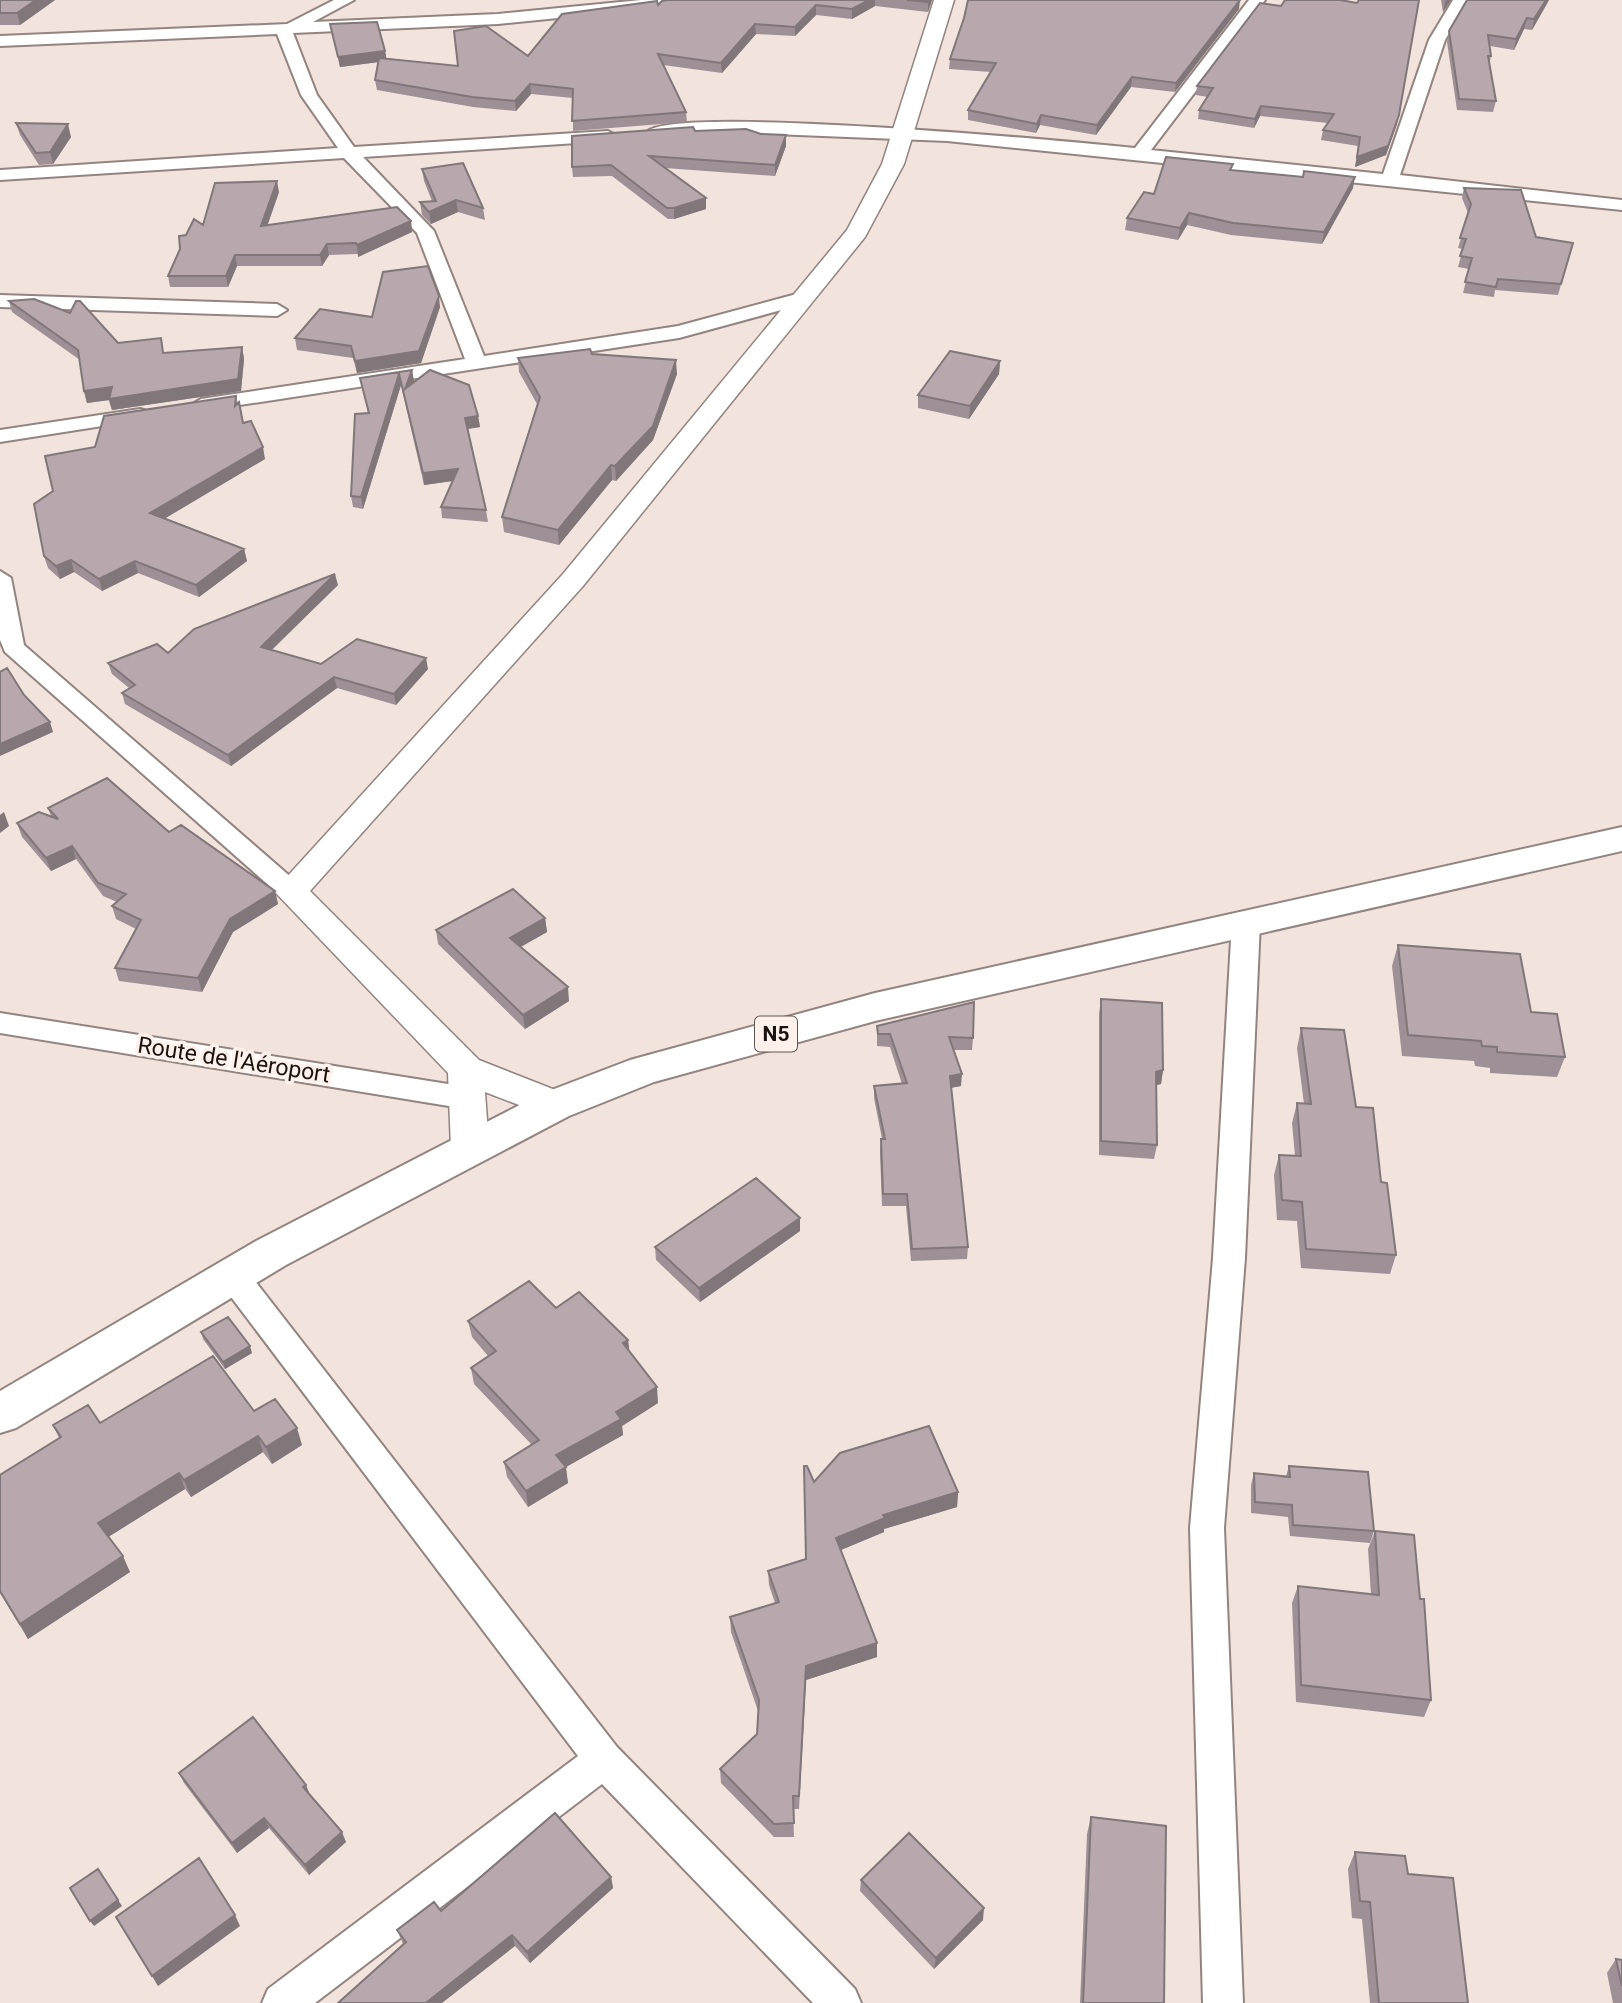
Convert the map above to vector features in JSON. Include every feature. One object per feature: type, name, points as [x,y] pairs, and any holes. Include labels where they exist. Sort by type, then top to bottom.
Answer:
[{"type":"highway","name":"N5","points":[[0,1414],[233,1276],[470,1148],[555,1105],[644,1070],[875,1007],[1622,839]]},
{"type":"street","points":[[284,30],[346,0]]},
{"type":"street","points":[[0,41],[498,19],[688,0]]},
{"type":"street","points":[[291,891],[573,580],[857,232],[893,164],[944,0]]},
{"type":"street","points":[[1139,154],[1257,0]]},
{"type":"street","points":[[1390,178],[1437,40],[1461,0]]},
{"type":"street","points":[[284,30],[309,94],[351,155],[425,231],[477,363]]},
{"type":"street","points":[[0,175],[351,155],[716,128],[903,131],[1390,178],[1622,205]]},
{"type":"street","points":[[0,436],[679,332],[804,298]]},
{"type":"street","points":[[0,301],[277,310]]},
{"type":"street","points":[[0,578],[13,647],[291,891],[467,1084],[555,1105]]},
{"type":"street","points":[[1223,2003],[1207,1528],[1229,1258],[1246,922]]},
{"type":"street","name":"Route de l'Aéroport","points":[[0,1023],[467,1084]]},
{"type":"street","points":[[467,1084],[470,1148]]},
{"type":"street","points":[[233,1276],[604,1760],[841,2003]]},
{"type":"street","points":[[282,2003],[604,1760]]},
{"type":"building","points":[[0,0],[36,0],[17,13],[0,13]]},
{"type":"building","points":[[667,0],[869,0],[852,9],[816,5],[795,27],[755,24],[721,63],[658,54],[686,112],[572,121],[573,89],[530,84],[515,101],[472,97],[375,80],[379,58],[458,66],[454,31],[486,26],[528,56],[562,14],[657,1],[658,5]]},
{"type":"building","points":[[968,0],[1240,0],[1176,83],[1132,77],[1097,125],[1041,115],[1037,124],[968,110],[996,63],[950,59]]},
{"type":"building","points":[[1285,0],[1340,0],[1357,3],[1359,0],[1419,0],[1399,115],[1388,146],[1357,157],[1360,137],[1323,130],[1334,114],[1261,106],[1255,119],[1199,110],[1213,88],[1197,86],[1260,3],[1281,6]]},
{"type":"building","points":[[1467,0],[1546,0],[1534,19],[1527,18],[1516,39],[1488,35],[1491,56],[1488,56],[1496,101],[1459,99],[1449,31]]},
{"type":"building","points":[[377,22],[385,51],[338,57],[330,24]]},
{"type":"building","points":[[16,123],[68,124],[50,152],[36,153]]},
{"type":"building","points":[[693,127],[695,131],[746,129],[761,134],[786,135],[775,165],[649,156],[706,198],[674,208],[667,208],[611,165],[572,167],[572,136]]},
{"type":"building","points":[[1166,157],[1233,164],[1230,170],[1303,177],[1304,171],[1355,177],[1324,232],[1233,223],[1189,213],[1180,228],[1127,218],[1144,192],[1154,194]]},
{"type":"building","points":[[463,163],[483,208],[456,200],[429,212],[420,202],[436,201],[422,169]]},
{"type":"building","points":[[277,181],[261,226],[397,207],[411,221],[357,245],[327,244],[320,255],[235,255],[226,276],[168,276],[180,249],[179,236],[186,235],[194,219],[203,225],[215,183]]},
{"type":"building","points":[[1464,188],[1521,190],[1536,237],[1573,243],[1561,284],[1498,279],[1496,287],[1465,282],[1472,258],[1460,256],[1466,239],[1460,238],[1471,204]]},
{"type":"building","points":[[428,266],[439,296],[419,351],[355,361],[351,346],[295,338],[320,309],[372,317],[383,272]]},
{"type":"building","points":[[34,299],[70,313],[76,301],[80,301],[118,343],[161,338],[163,353],[242,347],[238,379],[109,399],[112,387],[84,391],[78,350],[9,301]]},
{"type":"building","points":[[590,349],[592,354],[676,360],[653,426],[615,466],[611,465],[558,530],[502,517],[540,397],[518,358]]},
{"type":"building","points":[[950,351],[1000,361],[970,406],[918,395]]},
{"type":"building","points":[[412,370],[405,389],[430,370],[469,385],[478,416],[465,418],[486,510],[441,507],[458,469],[423,473],[399,374],[361,497],[351,496],[355,414],[369,413],[360,378]]},
{"type":"building","points":[[236,396],[235,406],[239,402],[243,423],[251,421],[263,447],[150,513],[244,549],[196,585],[135,561],[99,579],[71,560],[56,566],[44,556],[34,504],[53,491],[45,456],[95,447],[104,416]]},
{"type":"building","points":[[335,574],[261,647],[321,664],[357,639],[426,658],[394,694],[334,677],[228,755],[122,693],[135,685],[108,663],[157,644],[168,653],[194,629]]},
{"type":"building","points":[[7,668],[24,695],[50,722],[0,744],[0,672]]},
{"type":"building","points":[[107,778],[169,832],[181,825],[275,891],[230,919],[198,978],[115,968],[141,920],[112,906],[126,894],[98,883],[72,846],[46,858],[17,823],[39,812],[58,819],[48,808]]},
{"type":"building","points":[[513,889],[545,918],[510,938],[568,987],[523,1015],[436,930]]},
{"type":"building","points":[[1398,945],[1520,954],[1531,1012],[1557,1014],[1565,1057],[1497,1052],[1497,1047],[1482,1046],[1481,1041],[1408,1035]]},
{"type":"building","points":[[1101,999],[1162,1003],[1163,1070],[1156,1072],[1157,1145],[1101,1141]]},
{"type":"building","points":[[974,1002],[973,1038],[949,1037],[962,1074],[950,1076],[968,1247],[912,1249],[907,1194],[883,1194],[881,1139],[885,1139],[874,1086],[907,1083],[890,1034],[878,1034],[877,1026]]},
{"type":"building","points":[[1301,1028],[1344,1030],[1356,1107],[1373,1108],[1381,1182],[1387,1183],[1396,1255],[1306,1249],[1302,1202],[1282,1200],[1279,1155],[1301,1156],[1297,1103],[1311,1104]]},
{"type":"building","points":[[756,1178],[800,1218],[699,1288],[655,1247]]},
{"type":"building","points":[[529,1281],[556,1308],[579,1292],[628,1340],[623,1343],[657,1387],[616,1412],[621,1419],[556,1455],[566,1467],[526,1491],[504,1462],[539,1440],[471,1368],[496,1351],[468,1321]]},
{"type":"building","points":[[228,1317],[250,1346],[223,1362],[201,1332]]},
{"type":"building","points":[[213,1356],[254,1411],[275,1399],[297,1428],[266,1447],[258,1436],[184,1480],[179,1473],[98,1523],[123,1556],[20,1624],[0,1591],[0,1475],[61,1437],[53,1425],[88,1405],[100,1423]]},
{"type":"building","points":[[929,1426],[958,1492],[883,1515],[885,1518],[836,1538],[877,1643],[806,1666],[799,1796],[793,1796],[794,1823],[774,1824],[720,1769],[757,1734],[759,1700],[730,1617],[779,1602],[768,1571],[806,1559],[804,1466],[807,1466],[814,1482],[840,1453]]},
{"type":"building","points":[[1289,1466],[1368,1472],[1374,1531],[1293,1525],[1292,1505],[1255,1502],[1254,1473],[1290,1477]]},
{"type":"building","points":[[1375,1531],[1414,1535],[1420,1599],[1424,1599],[1431,1700],[1301,1685],[1298,1586],[1379,1595]]},
{"type":"building","points":[[253,1717],[306,1785],[303,1787],[342,1832],[305,1865],[264,1818],[232,1843],[179,1773]]},
{"type":"building","points":[[555,1813],[611,1877],[527,1952],[512,1935],[428,2003],[338,2003],[406,1942],[397,1930],[434,1902],[441,1911]]},
{"type":"building","points":[[1091,1817],[1166,1826],[1164,2003],[1083,2003]]},
{"type":"building","points":[[909,1833],[984,1908],[936,1958],[861,1880]]},
{"type":"building","points":[[1355,1852],[1405,1856],[1408,1874],[1453,1878],[1468,2003],[1379,2003],[1370,1902],[1360,1901]]},
{"type":"building","points":[[199,1858],[235,1915],[152,1976],[116,1917]]},
{"type":"building","points":[[98,1869],[118,1900],[90,1921],[70,1888]]},
{"type":"building","points":[[1616,1959],[1622,1960],[1622,1986]]}]
